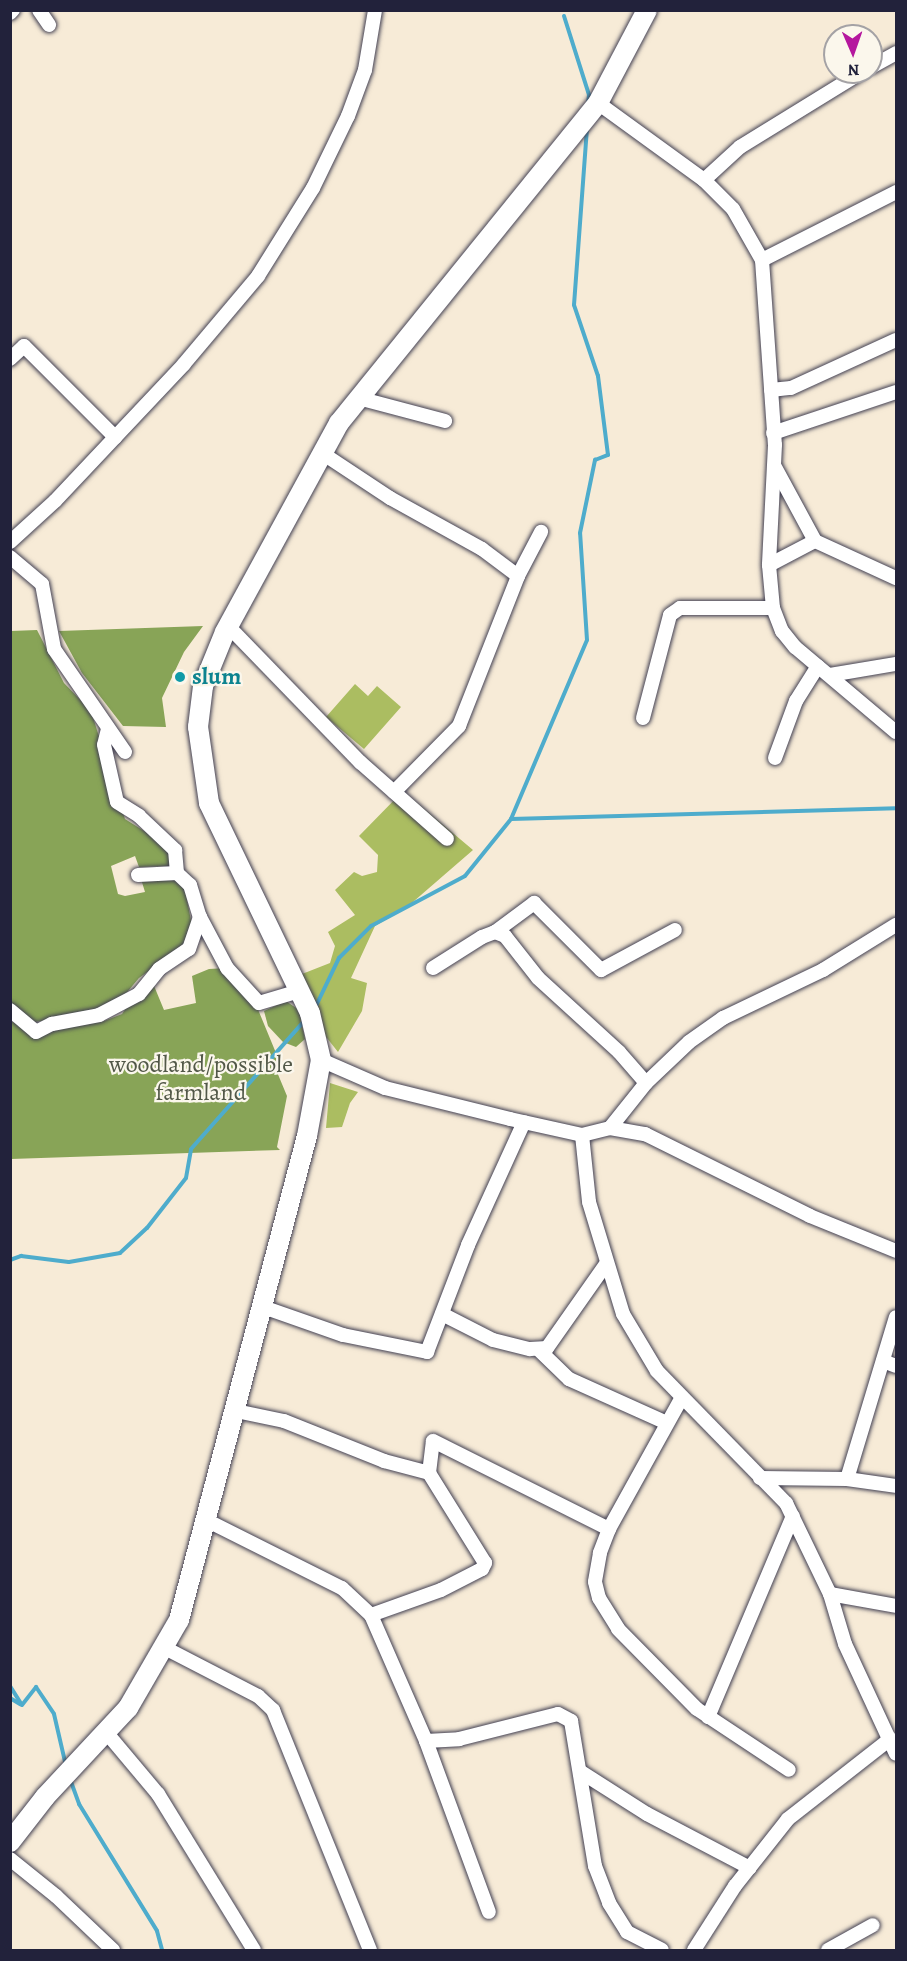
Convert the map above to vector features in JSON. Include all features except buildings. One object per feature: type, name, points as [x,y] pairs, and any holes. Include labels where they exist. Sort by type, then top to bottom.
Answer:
[{"type":"main road","points":[[10,1842],[128,1708],[165,1648],[179,1620],[208,1521],[308,1136],[321,1060],[310,1013],[241,876],[209,803],[198,727],[202,686],[228,626],[339,423],[362,399],[424,315],[598,103],[647,10]]},
{"type":"street","points":[[39,10],[49,25]]},
{"type":"street","points":[[10,542],[115,437],[219,326],[285,236],[348,116],[365,70],[375,10]]},
{"type":"street","points":[[883,61],[897,53]]},
{"type":"street","points":[[704,180],[740,147],[842,84]]},
{"type":"street","points":[[598,103],[704,180],[733,209],[762,260],[775,467],[769,566],[773,608],[782,631],[818,666],[897,732]]},
{"type":"street","points":[[762,260],[897,192]]},
{"type":"street","points":[[771,390],[791,388],[897,340]]},
{"type":"street","points":[[10,359],[24,345],[115,437]]},
{"type":"street","points":[[773,433],[897,392]]},
{"type":"street","points":[[362,399],[445,421]]},
{"type":"street","points":[[322,453],[390,498],[482,549],[518,576]]},
{"type":"street","points":[[775,467],[815,541],[897,578]]},
{"type":"street","points":[[394,792],[459,726],[518,576],[541,532]]},
{"type":"street","points":[[769,566],[815,541]]},
{"type":"street","points":[[10,556],[42,584],[54,649],[125,752]]},
{"type":"street","points":[[643,718],[670,615],[680,608],[773,608]]},
{"type":"street","points":[[228,626],[394,792],[447,839]]},
{"type":"street","points":[[831,675],[897,664]]},
{"type":"street","points":[[775,758],[795,701],[818,666]]},
{"type":"street","points":[[108,729],[104,745],[117,802],[139,816],[175,850],[177,873],[190,885],[200,917],[227,968],[259,1003],[299,991]]},
{"type":"street","points":[[138,875],[177,873]]},
{"type":"street","points":[[433,968],[482,937],[495,932],[534,903],[601,970],[675,930]]},
{"type":"street","points":[[10,1010],[36,1032],[52,1024],[99,1015],[139,994],[159,969],[189,949],[200,917]]},
{"type":"street","points":[[610,1128],[646,1083],[689,1042],[723,1018],[823,970],[897,925]]},
{"type":"street","points":[[495,932],[505,936],[538,978],[619,1052],[646,1083]]},
{"type":"street","points":[[321,1060],[385,1088],[524,1122],[582,1135],[610,1128],[645,1134],[669,1143],[810,1216],[897,1251]]},
{"type":"street","points":[[263,1307],[343,1335],[422,1353],[429,1347],[468,1245],[524,1122]]},
{"type":"street","points":[[582,1135],[589,1202],[623,1314],[639,1343],[681,1399],[760,1478],[793,1516],[830,1594],[845,1644],[897,1754]]},
{"type":"street","points":[[442,1314],[493,1340],[539,1350],[547,1348],[567,1325],[606,1264]]},
{"type":"street","points":[[847,1479],[897,1317]]},
{"type":"street","points":[[539,1350],[569,1379],[667,1423]]},
{"type":"street","points":[[883,1360],[897,1366]]},
{"type":"street","points":[[681,1399],[609,1529],[600,1553],[595,1582],[599,1598],[618,1629],[652,1667],[708,1717],[789,1770]]},
{"type":"street","points":[[236,1411],[284,1421],[384,1461],[429,1473]]},
{"type":"street","points":[[371,1616],[441,1590],[482,1569],[485,1563],[429,1473],[430,1443],[435,1442],[609,1529]]},
{"type":"street","points":[[760,1478],[847,1479],[897,1486]]},
{"type":"street","points":[[708,1717],[793,1516]]},
{"type":"street","points":[[208,1521],[342,1588],[371,1616],[426,1741],[489,1912]]},
{"type":"street","points":[[830,1594],[897,1606]]},
{"type":"street","points":[[165,1648],[258,1696],[273,1710],[370,1950]]},
{"type":"street","points":[[426,1741],[459,1739],[558,1714],[571,1721],[595,1866],[609,1903],[627,1932],[662,1950]]},
{"type":"street","points":[[106,1732],[158,1794],[254,1950]]},
{"type":"street","points":[[694,1950],[750,1868],[788,1819],[890,1739]]},
{"type":"street","points":[[581,1772],[647,1815],[750,1868]]},
{"type":"street","points":[[10,1859],[56,1896],[113,1950]]},
{"type":"street","points":[[828,1950],[873,1926]]},
{"type":"green space","points":[[203,626],[184,652],[162,698],[166,727],[123,726],[82,673],[59,631]]},
{"type":"green space","name":"woodland/possible farmland","points":[[37,630],[64,683],[91,711],[125,819],[168,846],[171,866],[139,867],[135,856],[111,866],[118,894],[125,896],[145,892],[141,879],[173,875],[185,889],[193,931],[192,940],[139,978],[113,1009],[29,1023],[11,1008],[11,631]]},
{"type":"green space","points":[[355,684],[368,696],[377,686],[401,707],[364,749],[326,717]]},
{"type":"green space","points":[[403,791],[473,850],[406,908],[375,926],[351,978],[367,983],[362,1011],[338,1052],[323,1033],[302,974],[330,963],[335,946],[328,932],[355,915],[335,890],[354,872],[362,876],[377,872],[378,855],[359,836]]},
{"type":"green space","name":"woodland/possible farmland","points":[[226,968],[257,1007],[276,1053],[277,1072],[287,1096],[277,1147],[280,1150],[11,1159],[10,1021],[38,1031],[68,1024],[104,1021],[122,1014],[138,990],[152,981],[164,1010],[196,1003],[192,976],[209,969]]},
{"type":"green space","points":[[286,1001],[299,1010],[305,1039],[296,1047],[283,1042],[268,1026],[264,1011]]},
{"type":"green space","points":[[330,1083],[358,1092],[350,1103],[342,1127],[326,1128]]},
{"type":"waterway","points":[[564,16],[589,95],[588,104]]},
{"type":"waterway","points":[[314,1010],[339,958],[371,926],[465,876],[511,819],[587,640],[580,533],[595,460],[608,455],[598,376],[574,305],[587,129]]},
{"type":"waterway","points":[[511,819],[896,808]]},
{"type":"waterway","points":[[10,1260],[21,1256],[69,1262],[120,1253],[147,1228],[186,1178],[191,1149],[305,1020]]},
{"type":"waterway","points":[[10,1686],[22,1705],[36,1687],[54,1714],[66,1766]]},
{"type":"waterway","points":[[10,1698],[20,1704]]},
{"type":"waterway","points":[[70,1779],[79,1804],[157,1931],[162,1950]]},
{"type":"place","name":"slum","points":[[180,677]]}]
